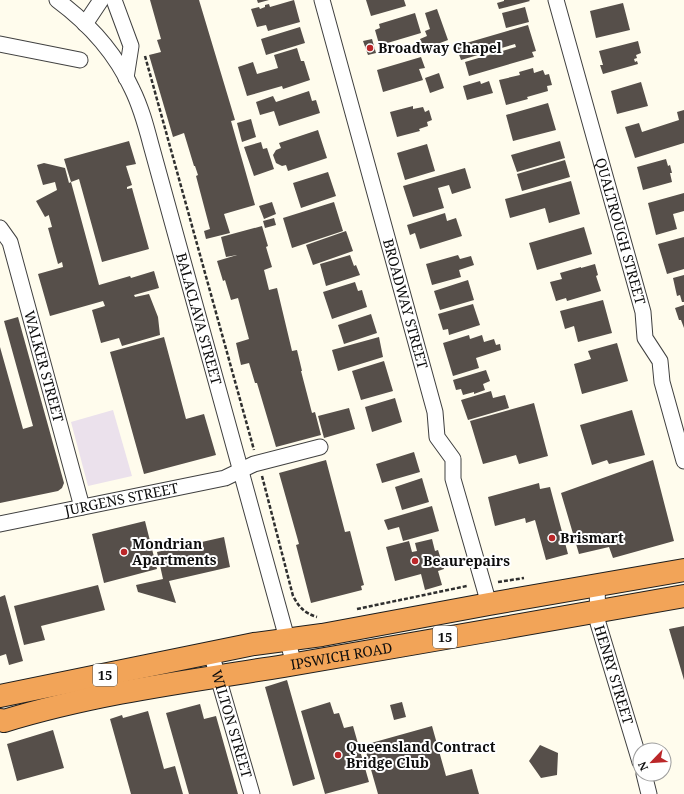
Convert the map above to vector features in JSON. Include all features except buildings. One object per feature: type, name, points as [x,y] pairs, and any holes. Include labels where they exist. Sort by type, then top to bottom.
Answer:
[{"type":"highway","name":"IPSWICH ROAD","points":[[0,696],[287,639],[322,635],[684,570]]},
{"type":"highway","name":"IPSWICH ROAD","points":[[0,720],[4,721],[56,706],[112,694],[684,596]]},
{"type":"street","name":"BALACLAVA STREET","points":[[57,0],[85,24],[110,53],[126,78],[136,98],[151,145],[294,664]]},
{"type":"street","points":[[85,24],[101,0]]},
{"type":"street","points":[[114,0],[131,46],[126,78]]},
{"type":"street","name":"BROADWAY STREET","points":[[322,0],[436,412],[437,437],[452,457],[452,479],[489,604]]},
{"type":"street","name":"QUALTROUGH STREET","points":[[556,0],[643,312],[645,338],[660,361],[662,382],[684,461]]},
{"type":"street","points":[[0,44],[80,60]]},
{"type":"street","name":"WALKER STREET","points":[[0,228],[10,242],[82,507]]},
{"type":"street","name":"JURGENS STREET","points":[[0,524],[225,478],[258,463],[320,446]]},
{"type":"street","name":"HENRY STREET","points":[[597,585],[597,611],[601,632],[634,742]]},
{"type":"street","name":"WILTON STREET","points":[[211,653],[252,794]]},
{"type":"street","points":[[646,782],[649,794]]},
{"type":"path","points":[[144,53],[258,463],[293,596],[302,609],[309,615],[318,617]]},
{"type":"path","points":[[351,610],[467,586]]},
{"type":"shaded area","points":[[113,410],[132,476],[88,486],[71,422]]},
{"type":"place","name":"Broadway Chapel","points":[[370,48]]},
{"type":"place","name":"Brismart","points":[[552,538]]},
{"type":"place","name":"Mondrian Apartments","points":[[124,552]]},
{"type":"place","name":"Beaurepairs","points":[[415,561]]},
{"type":"place","name":"Queensland Contract Bridge Club","points":[[338,755]]}]
